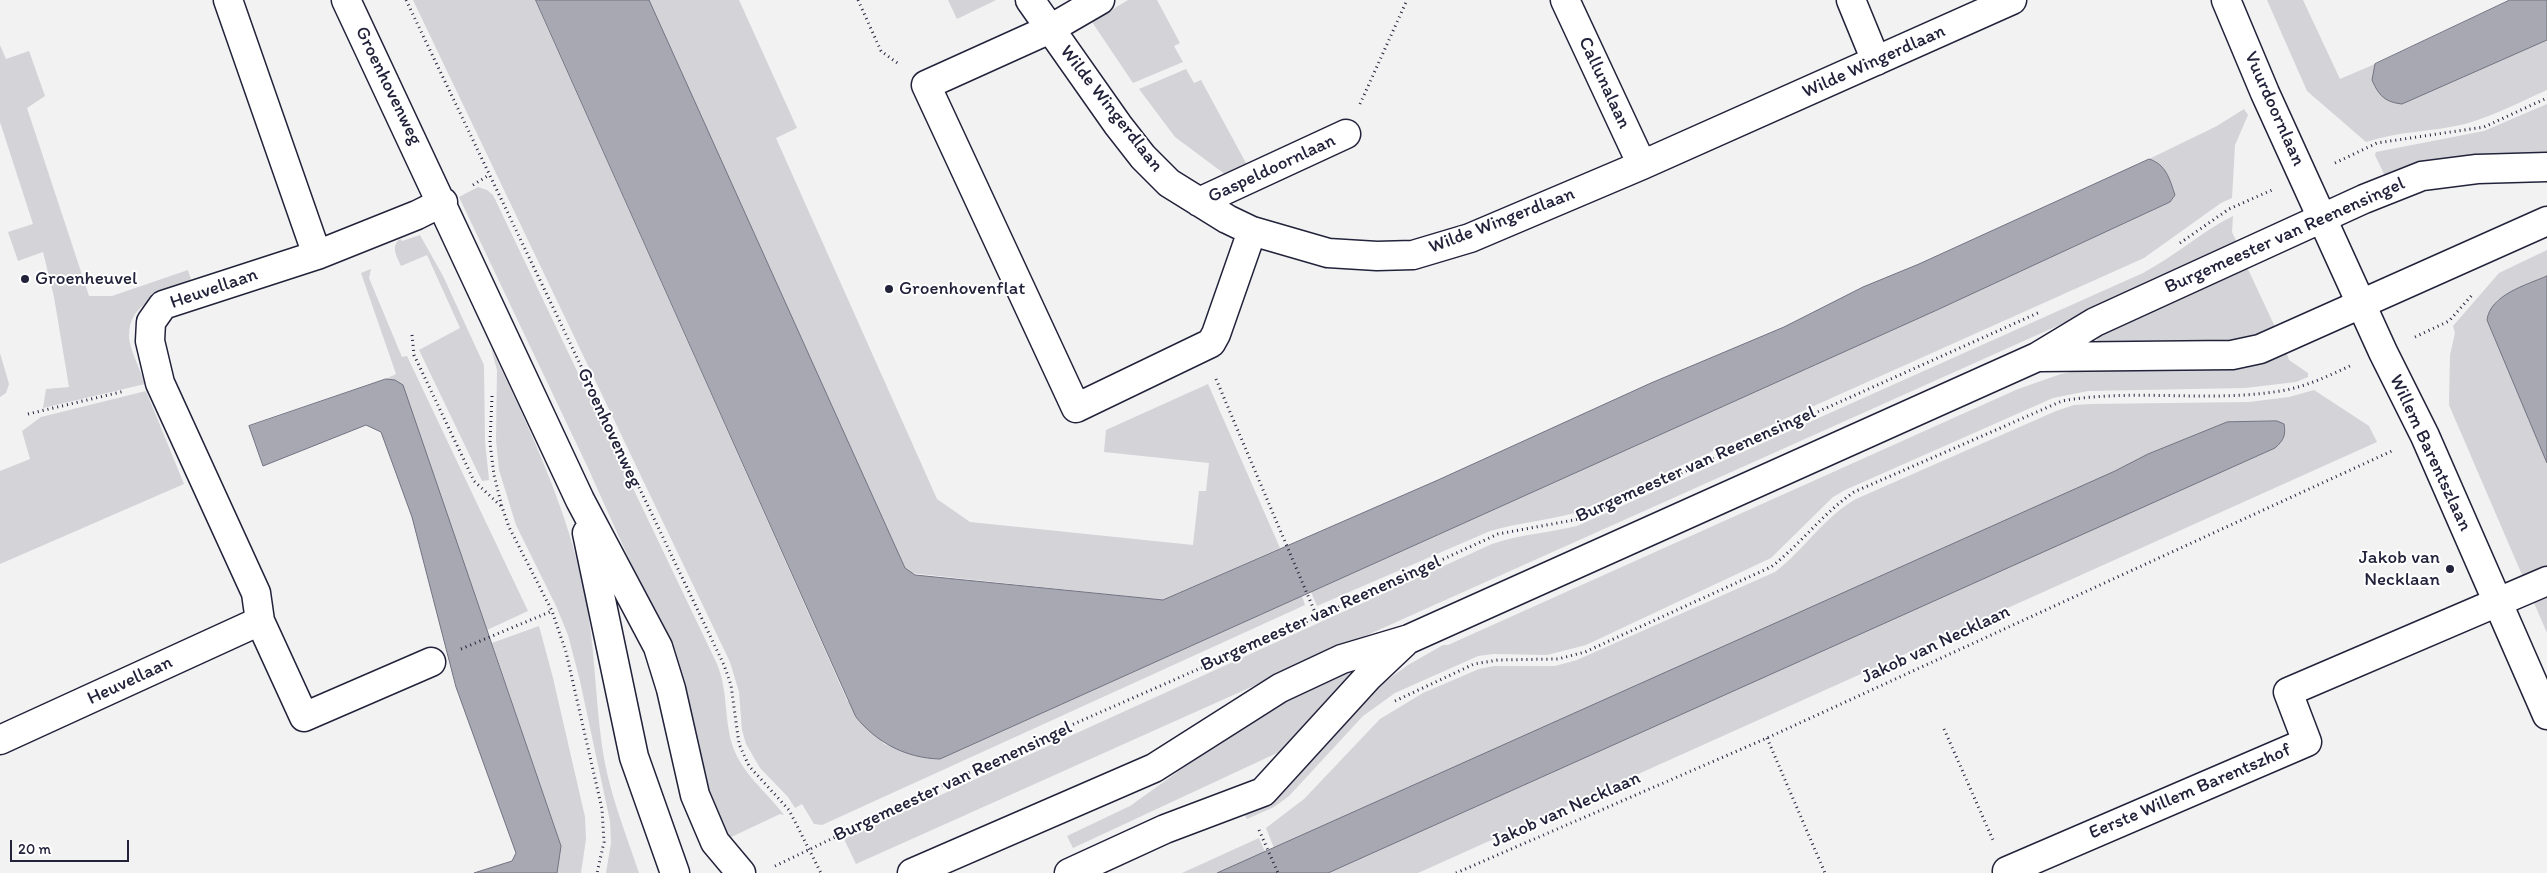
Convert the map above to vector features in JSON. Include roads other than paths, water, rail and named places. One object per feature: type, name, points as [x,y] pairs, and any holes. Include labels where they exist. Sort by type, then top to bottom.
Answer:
[{"type":"street","points":[[228,0],[317,255]]},
{"type":"street","name":"Groenhovenweg","points":[[346,0],[443,202],[580,500],[658,647],[671,689],[695,795],[715,842],[742,873]]},
{"type":"street","name":"Wilde Wingerdlaan","points":[[1030,0],[1143,157],[1169,183],[1227,219],[1252,231],[1328,253],[1377,256],[1413,255],[1470,238],[1642,166],[2012,0]]},
{"type":"street","points":[[1100,0],[1050,29],[926,85],[1076,408],[1203,349],[1211,343],[1216,334],[1252,231]]},
{"type":"street","name":"Callunalaan","points":[[1565,0],[1642,166]]},
{"type":"street","points":[[1851,0],[1876,62]]},
{"type":"street","name":"Vuurdoornlaan","points":[[2226,0],[2265,93],[2361,304]]},
{"type":"street","name":"Gaspeldoornlaan","points":[[1200,202],[1346,134]]},
{"type":"street","name":"Burgemeester van Reenensingel","points":[[912,873],[1154,768],[1280,688],[1342,659],[1409,638],[2037,357],[2095,322],[2323,218],[2422,176],[2477,168],[2547,167]]},
{"type":"street","name":"Heuvellaan","points":[[431,662],[304,717],[260,621],[256,593],[160,383],[150,341],[151,322],[163,305],[317,255],[417,215],[443,202]]},
{"type":"street","name":"Burgemeester van Reenensingel","points":[[2037,357],[2232,355],[2260,349],[2547,221]]},
{"type":"street","name":"Willem Barentszlaan","points":[[2361,304],[2425,436],[2547,715]]},
{"type":"street","name":"Groenhovenweg","points":[[580,500],[634,757],[675,873]]},
{"type":"street","points":[[2498,602],[2547,581]]},
{"type":"street","name":"Eerste Willem Barentszhof","points":[[2007,871],[2307,742],[2288,692],[2498,602]]},
{"type":"street","name":"Heuvellaan","points":[[0,740],[260,621]]},
{"type":"street","name":"Burgemeester van Reenensingel","points":[[1069,873],[1165,829],[1263,792],[1368,676],[1409,638]]},
{"type":"place","name":"Groenheuvel","points":[[25,279]]},
{"type":"place","name":"Groenhovenflat","points":[[889,289]]},
{"type":"place","name":"Jakob van Necklaan","points":[[2450,569]]}]
